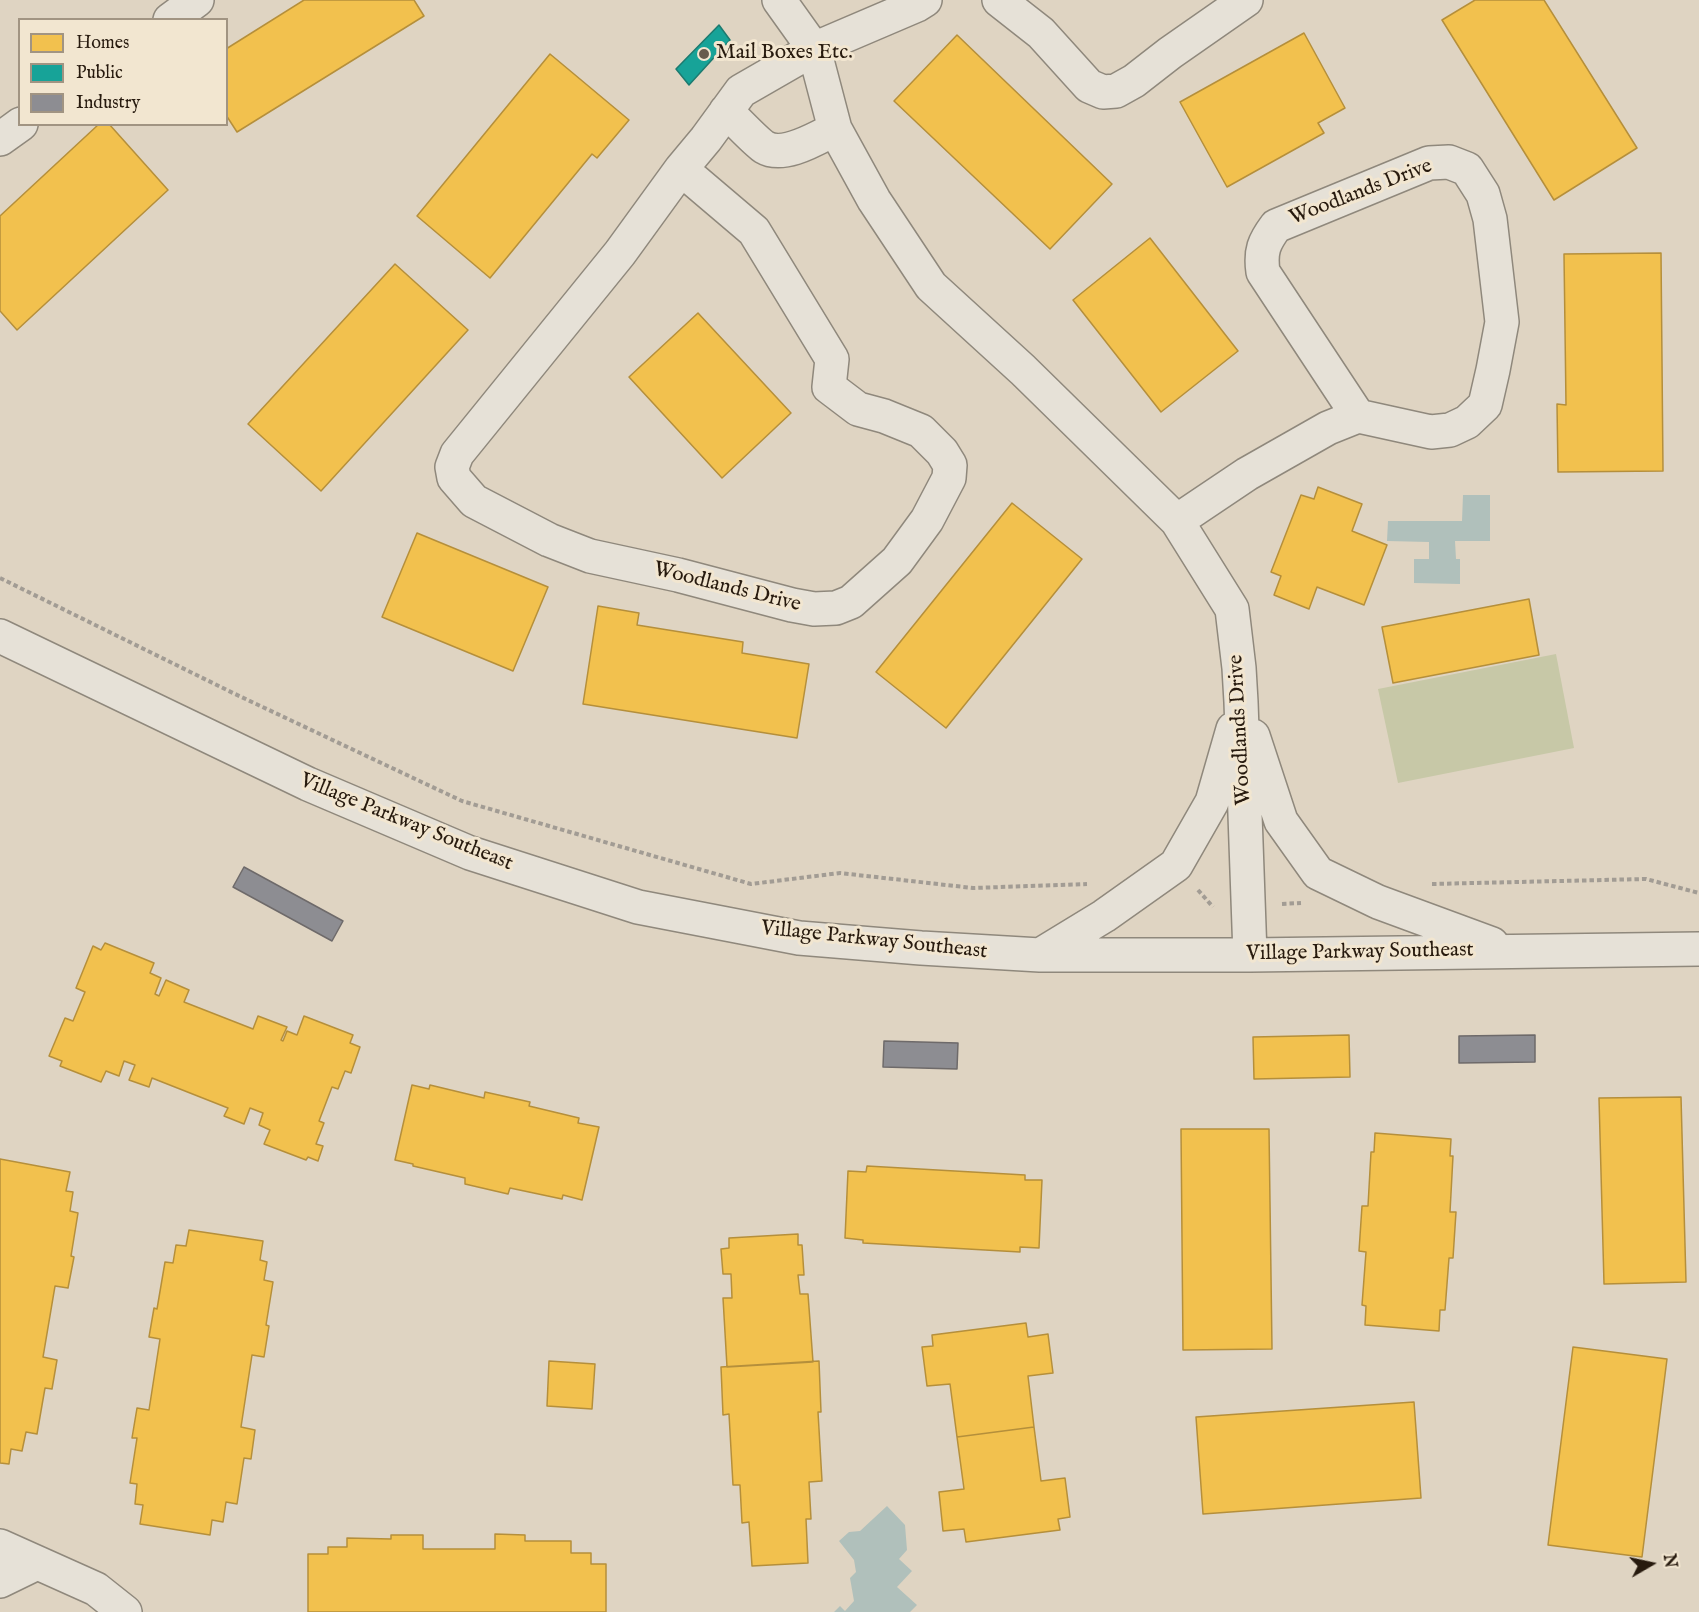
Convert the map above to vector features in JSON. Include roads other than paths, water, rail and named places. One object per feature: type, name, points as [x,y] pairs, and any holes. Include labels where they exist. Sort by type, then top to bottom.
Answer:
[{"type":"street","points":[[173,18],[197,0]]},
{"type":"street","name":"Woodlands Drive","points":[[779,0],[814,49],[835,129],[873,200],[931,286],[1023,370],[1177,520],[1232,609],[1241,702],[1250,954]]},
{"type":"street","name":"Woodlands Drive","points":[[681,169],[754,231],[832,359],[829,387],[858,409],[884,416],[921,431],[942,452],[950,465],[949,478],[927,520],[897,561],[851,602],[836,608],[814,609],[792,605],[678,575],[590,556],[549,540],[474,501],[454,478],[452,467],[457,454],[620,253],[681,169],[741,91],[814,49],[925,0]]},
{"type":"street","points":[[999,0],[1041,33],[1089,86],[1103,92],[1116,91],[1134,81],[1246,0]]},
{"type":"street","points":[[726,111],[765,148],[776,150],[798,148],[835,129]]},
{"type":"street","points":[[0,139],[18,126]]},
{"type":"street","name":"Woodlands Drive","points":[[1449,162],[1467,169],[1483,194],[1490,219],[1502,321],[1485,405],[1467,422],[1450,430],[1431,432],[1358,416],[1263,272],[1261,258],[1266,240],[1276,226],[1429,163],[1449,162]]},
{"type":"street","points":[[1177,520],[1247,474],[1328,428],[1358,416]]},
{"type":"street","name":"Village Parkway Southeast","points":[[0,636],[308,784],[470,853],[638,907],[798,938],[1040,955],[1699,949]]},
{"type":"street","points":[[1241,702],[1281,821],[1318,873],[1378,902],[1511,951]]},
{"type":"street","points":[[1040,955],[1104,916],[1176,865],[1212,802],[1241,702]]},
{"type":"street","points":[[0,1546],[96,1589],[125,1612]]},
{"type":"street","points":[[0,1581],[38,1563]]},
{"type":"place","name":"Mail Boxes Etc.","points":[[704,54]]}]
